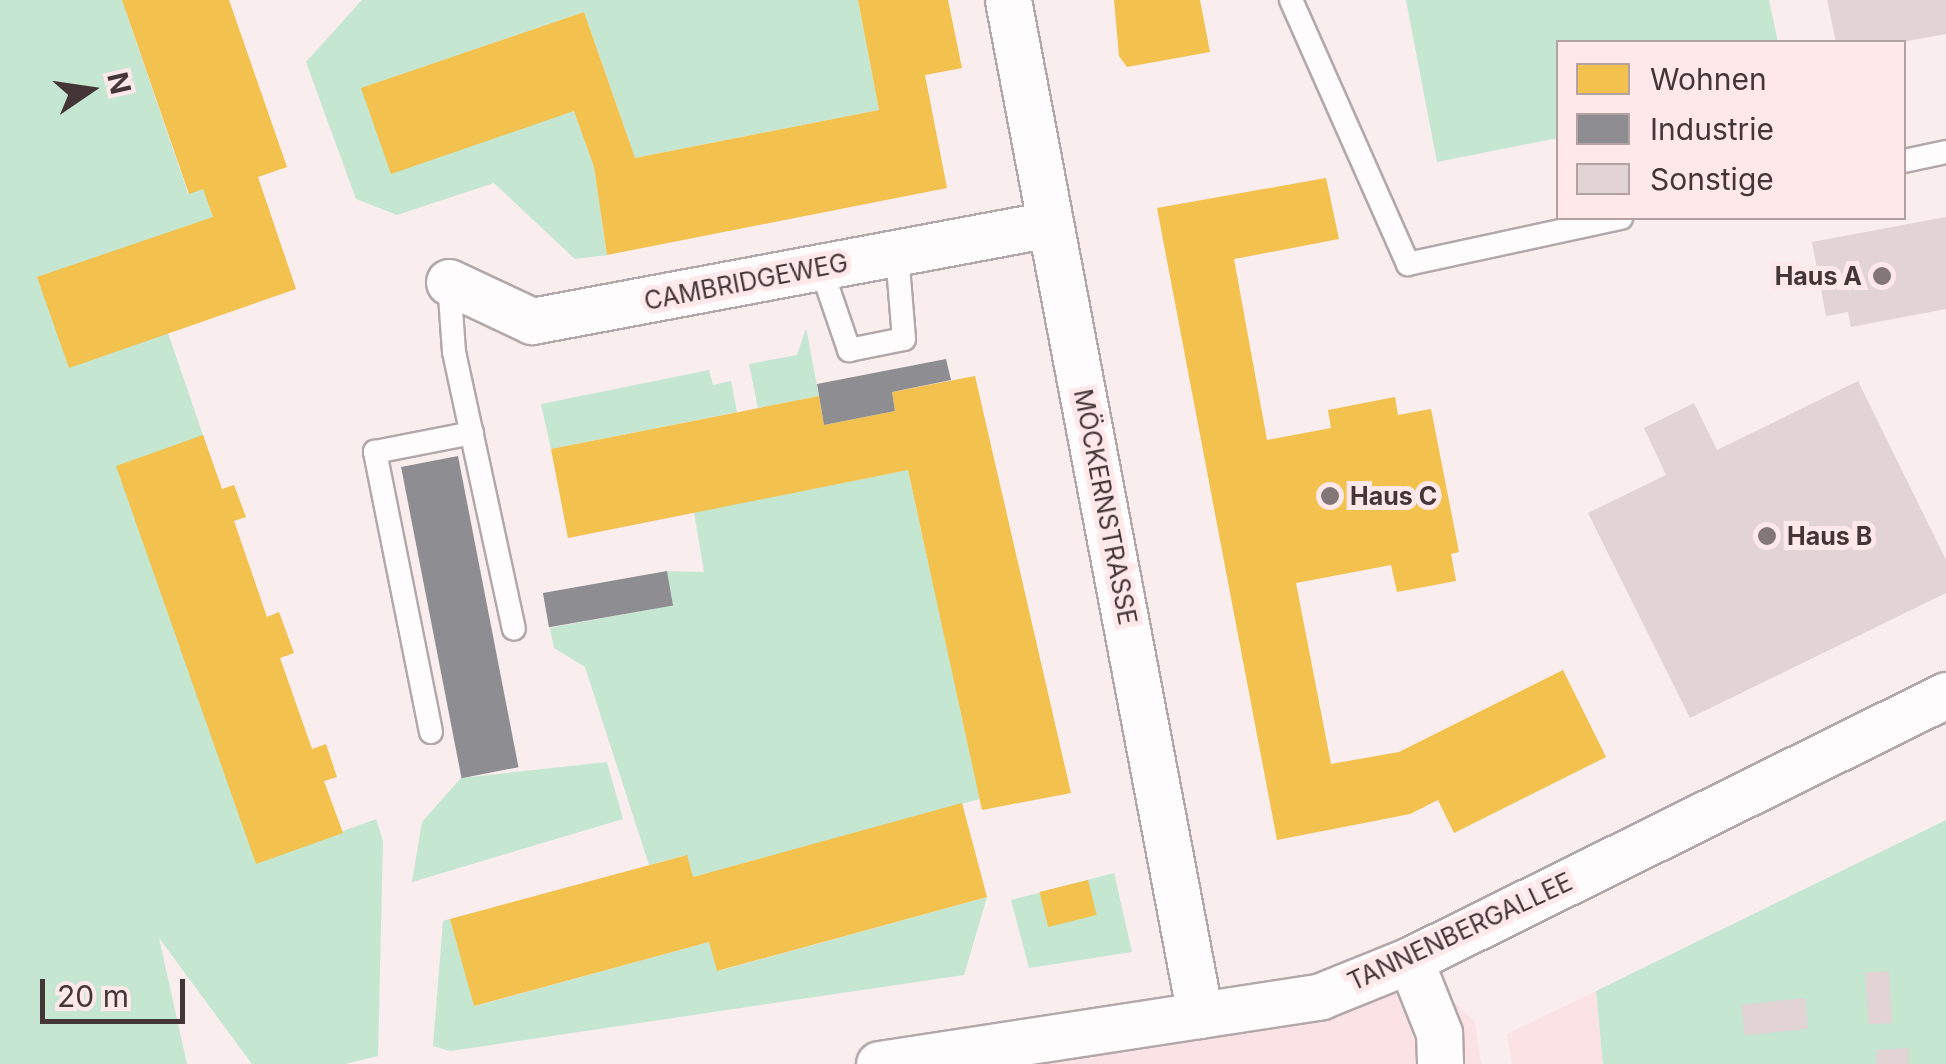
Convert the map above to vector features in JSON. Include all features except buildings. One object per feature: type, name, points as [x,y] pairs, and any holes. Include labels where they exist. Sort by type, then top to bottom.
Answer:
[{"type":"street","name":"MÖCKERNSTRASSE","points":[[1008,0],[1200,1015]]},
{"type":"street","name":"CAMBRIDGEWEG","points":[[449,282],[532,321],[1050,224]]},
{"type":"street","name":"TANNENBERGALLEE","points":[[879,1064],[1321,996],[1410,960],[1946,695]]},
{"type":"street","points":[[1410,960],[1439,1033],[1440,1064]]},
{"type":"lane","points":[[1291,0],[1408,264],[1612,220]]},
{"type":"lane","points":[[1906,161],[1946,152]]},
{"type":"lane","points":[[820,268],[849,350],[904,339],[898,252]]},
{"type":"lane","points":[[449,282],[454,352],[514,629]]},
{"type":"lane","points":[[432,732],[375,452],[472,434]]},
{"type":"shaded area","points":[[1410,960],[1475,1022],[1481,1064],[879,1064]]},
{"type":"shaded area","points":[[1596,991],[1603,1064],[1512,1064],[1507,1034]]},
{"type":"green space","points":[[0,0],[122,0],[188,193],[203,189],[213,217],[168,333],[203,435],[256,863],[376,819],[383,841],[378,1056],[345,1064],[252,1064],[159,938],[187,1064],[0,1064]]},
{"type":"green space","points":[[362,0],[858,0],[879,110],[635,158],[584,12],[362,88],[574,111],[594,167],[607,255],[575,259],[494,183],[397,215],[356,199],[306,62]]},
{"type":"green space","points":[[1406,0],[1769,0],[1778,40],[1556,40],[1556,138],[1437,162]]},
{"type":"green space","points":[[806,328],[819,396],[758,408],[749,364],[797,355]]},
{"type":"green space","points":[[709,370],[713,385],[731,381],[737,412],[551,449],[541,404]]},
{"type":"green space","points":[[908,470],[980,799],[693,877],[686,855],[649,865],[585,667],[554,648],[550,628],[673,605],[667,571],[704,572],[694,512]]},
{"type":"green space","points":[[607,762],[623,819],[412,882],[422,822],[461,778]]},
{"type":"green space","points":[[1946,820],[1946,1064],[1603,1064],[1596,991]]},
{"type":"green space","points":[[1114,873],[1132,952],[1029,968],[1011,900]]},
{"type":"green space","points":[[987,897],[964,975],[450,1051],[433,1046],[443,921],[450,919],[475,1006],[709,942],[718,971]]},
{"type":"place","name":"Haus A","points":[[1882,276]]},
{"type":"place","name":"Haus C","points":[[1330,496]]},
{"type":"place","name":"Haus B","points":[[1767,536]]}]
